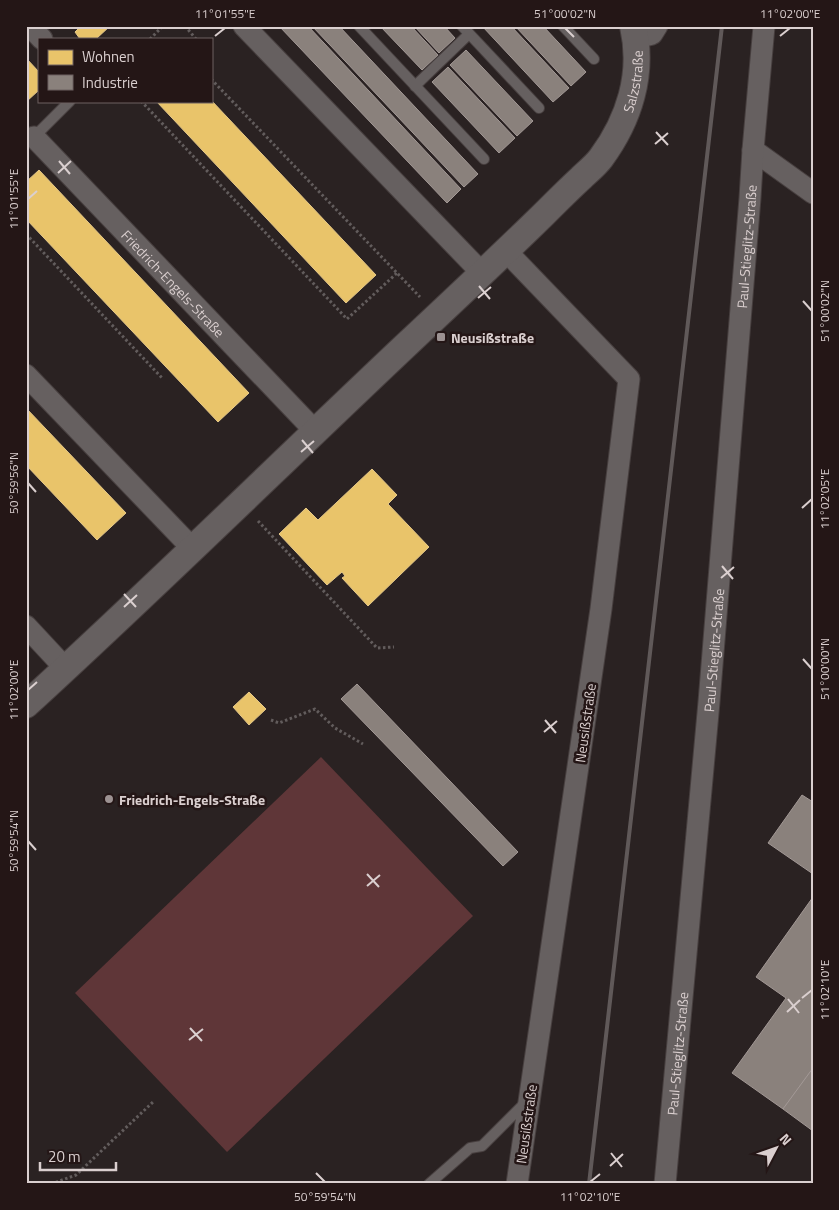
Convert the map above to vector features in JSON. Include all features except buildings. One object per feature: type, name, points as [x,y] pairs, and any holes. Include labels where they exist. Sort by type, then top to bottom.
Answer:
[{"type":"street","points":[[30,26],[41,38]]},
{"type":"street","points":[[244,26],[482,273]]},
{"type":"street","name":"Paul-Stieglitz-Straße","points":[[665,1184],[710,692],[750,208],[752,150],[764,26]]},
{"type":"street","name":"Salzstraße","points":[[506,251],[599,160],[617,134],[626,117],[633,92],[642,30]]},
{"type":"street","name":"Friedrich-Engels-Straße","points":[[30,140],[314,431]]},
{"type":"street","points":[[752,150],[813,193]]},
{"type":"street","points":[[26,705],[506,251]]},
{"type":"street","name":"Neusißstraße","points":[[506,251],[629,379],[600,618],[517,1184]]},
{"type":"street","points":[[26,375],[193,549]]},
{"type":"street","points":[[26,626],[66,668]]},
{"type":"lane","points":[[359,26],[484,159]]},
{"type":"lane","points":[[462,26],[539,108]]},
{"type":"lane","points":[[563,26],[594,59]]},
{"type":"lane","points":[[415,86],[470,34]]},
{"type":"lane","points":[[30,140],[69,102]]},
{"type":"lane","points":[[429,1184],[470,1148],[482,1146],[530,1099]]},
{"type":"path","points":[[151,38],[163,26]]},
{"type":"path","points":[[187,27],[195,38]]},
{"type":"path","points":[[212,80],[437,316]]},
{"type":"path","points":[[142,102],[348,319],[397,273]]},
{"type":"path","points":[[26,234],[163,379]]},
{"type":"path","points":[[240,502],[377,648],[394,647]]},
{"type":"path","points":[[271,720],[279,723],[315,709],[335,728],[363,744]]},
{"type":"path","points":[[52,1184],[76,1175],[153,1102]]},
{"type":"shaded area","points":[[321,757],[473,916],[227,1152],[75,993]]},
{"type":"railway","points":[[589,1184],[658,605],[722,26]]},
{"type":"place","name":"Neusißstraße","points":[[441,337]]},
{"type":"place","name":"Friedrich-Engels-Straße","points":[[109,799]]}]
